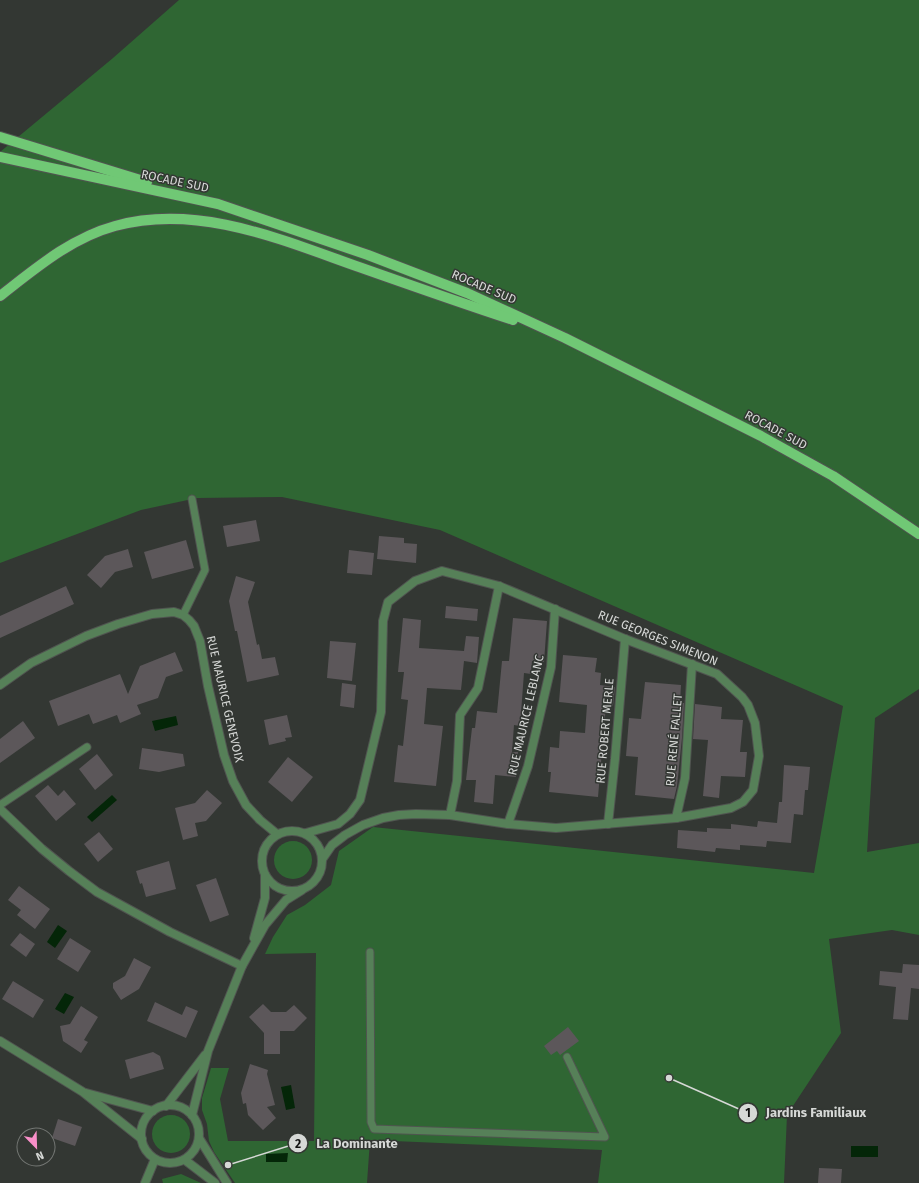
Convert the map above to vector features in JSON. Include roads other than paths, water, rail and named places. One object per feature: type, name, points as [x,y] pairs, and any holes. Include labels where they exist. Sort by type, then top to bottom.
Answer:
[{"type":"main road","points":[[0,137],[218,204]]},
{"type":"main road","name":"ROCADE SUD","points":[[0,157],[218,204],[368,255],[467,293],[565,338],[761,436],[833,476],[919,534]]},
{"type":"main road","points":[[0,296],[43,262],[86,236],[115,226],[143,220],[183,219],[210,221],[273,237],[565,338]]},
{"type":"street","name":"RUE GEORGES SIMENON","points":[[306,833],[338,824],[350,814],[360,800],[381,712],[383,621],[388,602],[414,581],[442,571],[499,586],[625,639],[717,674],[742,697],[748,705],[755,724],[759,756],[753,790],[743,802],[731,808],[676,818],[556,828],[508,824],[450,815],[416,814],[383,818],[363,824],[345,835],[332,845],[323,858]]},
{"type":"street","points":[[450,815],[457,781],[460,715],[478,688],[499,586]]},
{"type":"street","name":"RUE MAURICE LEBLANC","points":[[508,824],[528,766],[551,667],[555,609]]},
{"type":"street","points":[[0,685],[31,663],[86,636],[118,624],[152,614],[174,612],[183,615]]},
{"type":"street","name":"RUE MAURICE GENEVOIX","points":[[183,615],[194,626],[200,641],[208,686],[224,755],[234,780],[246,805],[260,820],[277,834]]},
{"type":"street","name":"RUE ROBERT MERLE","points":[[608,824],[625,639]]},
{"type":"street","name":"RUE RENÉ FALLET","points":[[676,818],[685,778],[692,664]]},
{"type":"street","points":[[0,809],[53,858],[97,892],[170,932],[242,966]]},
{"type":"street","points":[[192,1115],[208,1051],[242,966],[251,948],[273,914],[286,900],[311,885],[320,873],[323,858],[322,852],[316,841],[306,833],[291,830],[277,834],[265,847],[262,856],[262,865],[266,883],[265,898],[251,948]]},
{"type":"street","points":[[265,874],[276,887],[284,890],[302,890]]},
{"type":"street","points":[[0,1041],[83,1092],[142,1138]]},
{"type":"street","points":[[166,1106],[208,1051]]},
{"type":"street","points":[[83,1092],[153,1111]]},
{"type":"street","points":[[173,1105],[180,1107],[192,1115],[197,1122],[199,1130],[197,1147],[185,1160],[177,1163],[162,1162],[148,1154],[144,1147],[142,1138],[143,1123],[153,1111],[166,1106],[173,1105]]},
{"type":"street","points":[[199,1138],[227,1183]]},
{"type":"street","points":[[144,1183],[155,1159]]},
{"type":"street","points":[[185,1160],[215,1183]]},
{"type":"lane","points":[[183,615],[205,570],[192,499]]},
{"type":"lane","points":[[0,805],[87,747]]},
{"type":"lane","points":[[370,952],[371,1122],[374,1129],[605,1137],[567,1057]]},
{"type":"place","name":"Jardins Familiaux","points":[[669,1078]]},
{"type":"place","name":"La Dominante","points":[[228,1165]]}]
